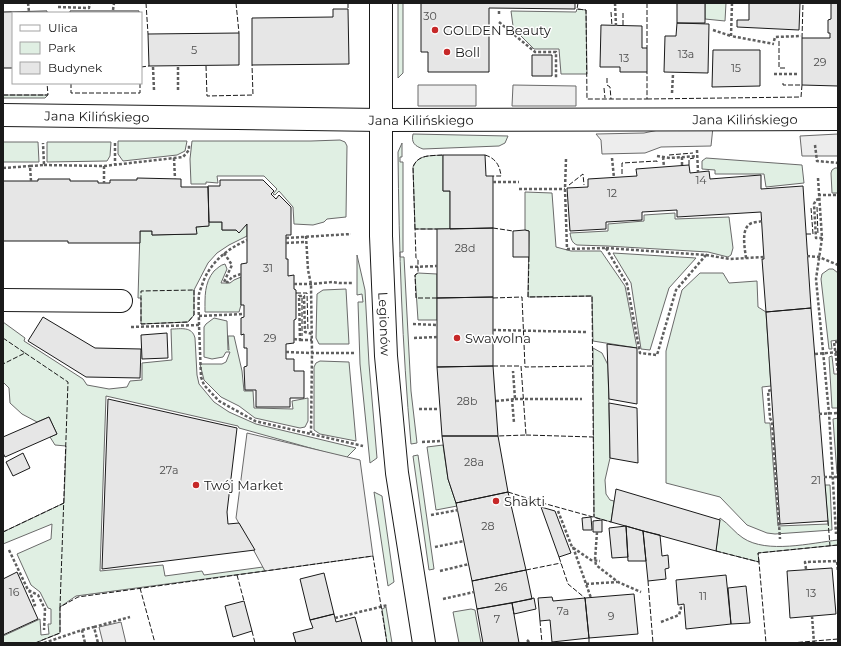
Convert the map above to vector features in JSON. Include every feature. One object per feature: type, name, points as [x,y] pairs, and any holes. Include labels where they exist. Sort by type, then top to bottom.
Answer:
[{"type":"street","name":"Legionów","points":[[381,3],[381,265],[389,390],[397,474],[424,643]]},
{"type":"street","name":"Jana Kilińskiego","points":[[3,115],[381,120],[838,119]]},
{"type":"street","points":[[3,300],[121,302]]},
{"type":"path","points":[[28,3],[29,12]]},
{"type":"path","points":[[58,7],[89,8],[90,3]]},
{"type":"path","points":[[113,10],[114,3]]},
{"type":"path","points":[[615,3],[616,26]]},
{"type":"path","points":[[731,36],[732,3]]},
{"type":"path","points":[[499,9],[499,14]]},
{"type":"path","points":[[499,22],[535,52],[556,52],[556,79]]},
{"type":"path","points":[[713,30],[731,36],[774,42],[775,37],[801,36]]},
{"type":"path","points":[[178,66],[178,94]]},
{"type":"path","points":[[153,67],[154,94]]},
{"type":"path","points":[[672,74],[672,94]]},
{"type":"path","points":[[774,74],[799,74]]},
{"type":"path","points":[[43,139],[44,166]]},
{"type":"path","points":[[115,139],[115,164]]},
{"type":"path","points":[[3,168],[30,166],[104,166],[183,157],[189,150],[190,139]]},
{"type":"path","points":[[697,150],[698,172]]},
{"type":"path","points":[[657,156],[697,156]]},
{"type":"path","points":[[663,157],[664,167]]},
{"type":"path","points":[[682,157],[682,166]]},
{"type":"path","points":[[174,158],[175,179]]},
{"type":"path","points":[[612,158],[614,178]]},
{"type":"path","points":[[566,159],[565,189],[567,249],[606,248],[730,259],[764,257]]},
{"type":"path","points":[[30,166],[31,181]]},
{"type":"path","points":[[104,166],[104,183]]},
{"type":"path","points":[[818,178],[822,238],[816,279],[829,413],[836,534]]},
{"type":"path","points":[[493,182],[519,182]]},
{"type":"path","points":[[519,190],[565,189]]},
{"type":"path","points":[[822,238],[816,238],[814,204],[819,197],[838,195]]},
{"type":"path","points":[[746,258],[744,240],[748,226],[752,223],[762,221]]},
{"type":"path","points":[[286,238],[351,234]]},
{"type":"path","points":[[306,236],[308,270],[311,284],[311,434]]},
{"type":"path","points":[[247,240],[224,253],[214,264],[199,293],[200,377],[204,385],[219,401],[255,421],[363,446]]},
{"type":"path","points":[[286,243],[306,242]]},
{"type":"path","points":[[606,248],[627,284],[640,353],[657,355],[676,290],[706,256]]},
{"type":"path","points":[[224,253],[232,265],[224,282],[228,282],[232,277],[241,274]]},
{"type":"path","points":[[807,256],[819,257],[838,265]]},
{"type":"path","points":[[410,267],[437,266]]},
{"type":"path","points":[[294,284],[333,282],[352,283]]},
{"type":"path","points":[[300,340],[299,296],[304,296],[305,332],[312,334]]},
{"type":"path","points":[[121,302],[127,327],[199,325]]},
{"type":"path","points":[[199,316],[244,314]]},
{"type":"path","points":[[413,324],[437,325]]},
{"type":"path","points":[[493,330],[586,332]]},
{"type":"path","points":[[414,338],[437,337]]},
{"type":"path","points":[[294,339],[312,340]]},
{"type":"path","points":[[838,342],[834,342],[838,372]]},
{"type":"path","points":[[286,352],[354,353]]},
{"type":"path","points":[[815,354],[836,352]]},
{"type":"path","points":[[513,371],[514,423]]},
{"type":"path","points":[[771,390],[768,391],[770,418],[772,422],[780,539]]},
{"type":"path","points":[[496,401],[514,399],[582,399]]},
{"type":"path","points":[[419,409],[439,408]]},
{"type":"path","points":[[819,414],[838,412]]},
{"type":"path","points":[[422,442],[441,441]]},
{"type":"path","points":[[824,477],[838,477]]},
{"type":"path","points":[[430,515],[458,510]]},
{"type":"path","points":[[558,511],[591,598]]},
{"type":"path","points":[[597,532],[596,565],[618,582],[641,592]]},
{"type":"path","points":[[435,547],[464,541]]},
{"type":"path","points":[[572,547],[591,560],[600,561]]},
{"type":"path","points":[[9,550],[35,606],[32,606]]},
{"type":"path","points":[[806,569],[805,562],[837,561],[838,572]]},
{"type":"path","points":[[439,571],[469,564]]},
{"type":"path","points":[[586,584],[618,582]]},
{"type":"path","points":[[28,590],[38,595],[45,609],[44,630]]},
{"type":"path","points":[[443,599],[474,592]]},
{"type":"path","points":[[660,622],[679,614],[681,608],[680,604]]},
{"type":"path","points":[[335,618],[388,605]]},
{"type":"path","points":[[812,616],[814,643]]},
{"type":"path","points":[[44,643],[82,630],[130,617]]},
{"type":"path","points":[[94,627],[98,643]]},
{"type":"path","points":[[82,630],[84,643]]},
{"type":"green space","points":[[398,3],[403,3],[403,73],[398,78]]},
{"type":"green space","points":[[705,3],[726,3],[725,21],[705,19]]},
{"type":"green space","points":[[577,9],[586,10],[587,74],[561,74],[559,49],[534,49],[513,26],[511,11],[576,12]]},
{"type":"green space","points":[[3,95],[48,95],[45,98],[3,98]]},
{"type":"green space","points":[[413,134],[508,136],[505,143],[499,146],[423,149],[414,144]]},
{"type":"green space","points":[[340,140],[345,142],[347,146],[346,217],[327,219],[324,222],[313,225],[294,224],[293,207],[279,191],[275,195],[273,194],[277,189],[264,176],[217,176],[218,183],[206,182],[206,184],[191,184],[190,159],[192,141]]},
{"type":"green space","points":[[118,141],[187,141],[185,151],[177,155],[123,161],[118,154]]},
{"type":"green space","points":[[3,142],[38,142],[39,162],[3,162]]},
{"type":"green space","points":[[47,142],[111,142],[110,156],[107,161],[47,162]]},
{"type":"green space","points":[[402,143],[402,157],[400,157],[400,162],[403,162],[403,252],[400,252],[400,255],[398,152]]},
{"type":"green space","points":[[443,155],[443,191],[450,191],[450,229],[415,229],[413,167],[418,160],[425,156]]},
{"type":"green space","points":[[706,158],[802,165],[804,183],[766,187],[764,174],[715,174],[715,170],[702,169],[702,161]]},
{"type":"green space","points":[[835,168],[838,168],[838,193],[832,193],[831,173]]},
{"type":"green space","points":[[525,192],[552,193],[556,247],[571,251],[601,251],[625,286],[637,348],[593,341],[592,296],[528,297],[529,231],[525,230]]},
{"type":"green space","points":[[675,213],[675,219],[729,217],[733,248],[731,255],[728,257],[708,252],[577,245],[573,242],[570,233],[608,231],[608,224],[644,221],[644,215]]},
{"type":"green space","points":[[209,222],[222,222],[222,230],[236,230],[239,232],[247,224],[247,236],[217,253],[208,263],[194,290],[194,315],[188,322],[141,324],[141,298],[138,298],[140,231],[152,231],[152,235],[196,234],[196,227],[208,226]]},
{"type":"green space","points":[[613,253],[696,258],[669,288],[650,350],[641,349],[631,283]]},
{"type":"green space","points":[[357,255],[365,290],[369,364],[377,458],[370,463],[360,364],[358,302],[363,302],[362,294],[357,295]]},
{"type":"green space","points":[[400,257],[404,257],[411,391],[417,443],[411,444],[405,371]]},
{"type":"green space","points":[[225,264],[227,269],[221,283],[230,283],[241,277],[241,305],[239,312],[205,312],[208,280],[214,271]]},
{"type":"green space","points":[[829,269],[833,269],[838,273],[838,340],[831,341],[832,349],[829,349],[821,279],[822,274]]},
{"type":"green space","points":[[418,273],[437,274],[437,320],[418,320],[415,275]]},
{"type":"green space","points":[[700,273],[723,273],[729,283],[757,281],[758,307],[766,312],[771,386],[762,387],[765,423],[770,423],[778,526],[828,524],[825,485],[830,485],[832,530],[775,534],[767,533],[747,525],[720,497],[666,483],[666,351],[682,290]]},
{"type":"green space","points":[[346,289],[349,344],[319,344],[316,338],[317,294],[323,290]]},
{"type":"green space","points":[[214,318],[227,321],[228,350],[228,336],[234,336],[242,371],[244,391],[253,391],[254,408],[293,409],[292,401],[308,398],[308,421],[305,427],[300,428],[255,418],[239,406],[221,397],[204,380],[200,364],[222,364],[226,362],[230,352],[226,352],[223,357],[212,359],[204,357],[204,327]]},
{"type":"green space","points":[[3,322],[25,338],[24,341],[83,379],[87,385],[109,389],[127,387],[130,381],[142,380],[142,363],[172,360],[171,329],[189,330],[194,334],[195,338],[197,375],[199,384],[214,402],[229,412],[256,424],[356,448],[346,458],[239,428],[238,426],[106,396],[100,571],[163,565],[165,576],[202,571],[204,575],[263,567],[265,571],[76,596],[60,607],[60,633],[40,641],[40,643],[3,643],[3,636],[40,619],[41,635],[49,634],[48,624],[51,624],[51,609],[48,608],[40,592],[31,585],[17,554],[51,539],[52,524],[3,544],[3,532],[64,503],[66,446],[55,445],[50,437],[57,434],[49,417],[37,422],[22,414],[10,403],[9,388],[3,382]]},
{"type":"green space","points":[[593,348],[602,353],[608,365],[610,458],[605,480],[606,494],[610,500],[614,501],[611,522],[594,517]]},
{"type":"green space","points":[[832,356],[834,374],[838,374],[838,408],[832,408],[829,357]]},
{"type":"green space","points":[[320,361],[349,362],[356,441],[320,434],[314,430],[314,367],[316,363]]},
{"type":"green space","points":[[838,418],[838,474],[837,474],[833,419]]},
{"type":"green space","points":[[443,445],[448,479],[457,506],[436,510],[427,447]]},
{"type":"green space","points":[[418,455],[434,569],[429,570],[413,456]]},
{"type":"green space","points":[[374,492],[382,496],[394,582],[388,586]]},
{"type":"green space","points":[[720,518],[737,534],[753,543],[789,546],[838,540],[838,545],[758,553],[759,562],[716,551]]},
{"type":"green space","points":[[386,607],[392,643],[387,643],[382,609]]},
{"type":"green space","points":[[471,609],[475,610],[481,643],[459,643],[453,612]]},
{"type":"shaded area","points":[[418,85],[476,85],[476,106],[418,106]]},
{"type":"shaded area","points":[[513,85],[576,86],[576,106],[512,106]]},
{"type":"shaded area","points":[[713,127],[711,146],[661,147],[645,153],[602,154],[601,140],[596,134],[644,133],[668,128]]},
{"type":"shaded area","points":[[838,134],[838,156],[802,156],[800,136]]},
{"type":"shaded area","points":[[247,433],[360,460],[373,556],[265,571],[236,518]]},
{"type":"shaded area","points":[[121,622],[126,643],[103,643],[99,627]]},
{"type":"building","points":[[421,3],[575,3],[575,9],[489,8],[489,72],[428,72],[428,52],[421,52]]},
{"type":"building","points":[[677,3],[705,3],[705,23],[677,23]]},
{"type":"building","points":[[749,3],[800,3],[799,30],[737,27],[737,20],[749,20]]},
{"type":"building","points":[[831,3],[838,3],[838,86],[802,85],[802,38],[830,38],[830,33],[828,33],[828,20],[831,19]]},
{"type":"building","points":[[333,9],[348,9],[349,64],[252,65],[252,18],[333,17]]},
{"type":"building","points":[[47,11],[12,12],[12,68],[3,68],[3,12]]},
{"type":"building","points":[[70,11],[139,11],[139,12]]},
{"type":"building","points":[[677,23],[709,24],[708,73],[664,72],[665,36],[676,36]]},
{"type":"building","points":[[601,25],[642,26],[642,48],[647,48],[647,72],[620,72],[620,67],[600,67]]},
{"type":"building","points":[[239,33],[239,65],[149,66],[148,34]]},
{"type":"building","points":[[713,50],[760,50],[760,86],[712,87]]},
{"type":"building","points":[[532,55],[552,55],[552,76],[532,76]]},
{"type":"building","points":[[443,155],[485,155],[486,176],[493,176],[493,228],[450,229],[450,191],[443,191]]},
{"type":"building","points":[[689,165],[690,173],[709,171],[710,179],[761,175],[761,189],[803,186],[811,308],[766,312],[762,259],[764,259],[761,212],[677,217],[677,210],[642,212],[642,220],[606,222],[606,229],[570,231],[567,188],[588,187],[588,179],[637,176],[636,169]]},
{"type":"building","points":[[137,178],[181,179],[181,187],[208,187],[209,226],[196,227],[197,234],[152,235],[152,231],[140,231],[140,243],[3,241],[3,181],[70,179],[70,181],[98,181],[98,183],[110,183],[110,180],[137,180]]},
{"type":"building","points":[[220,180],[263,180],[274,191],[271,194],[276,199],[279,195],[291,207],[291,235],[286,235],[286,259],[288,259],[288,276],[294,275],[294,289],[296,290],[296,319],[294,320],[294,343],[286,344],[286,359],[294,359],[294,371],[304,371],[304,398],[290,398],[290,407],[256,407],[256,390],[245,390],[244,367],[247,366],[247,348],[244,348],[244,334],[241,335],[241,318],[244,317],[244,305],[241,305],[241,264],[247,263],[247,224],[239,233],[236,230],[222,230],[222,222],[209,222],[208,186],[220,186]]},
{"type":"building","points":[[493,228],[493,297],[437,298],[437,229]]},
{"type":"building","points":[[513,231],[529,231],[529,257],[513,257]]},
{"type":"building","points":[[493,297],[493,366],[437,367],[437,298]]},
{"type":"building","points":[[811,308],[828,521],[780,524],[766,312]]},
{"type":"building","points":[[43,317],[95,348],[141,349],[140,378],[86,377],[28,341]]},
{"type":"building","points":[[167,333],[168,358],[142,359],[141,335]]},
{"type":"building","points":[[607,344],[637,348],[637,404],[609,399]]},
{"type":"building","points":[[493,366],[498,436],[442,436],[437,367]]},
{"type":"building","points":[[108,399],[237,428],[227,512],[228,524],[239,523],[255,550],[102,569]]},
{"type":"building","points":[[609,403],[637,408],[638,463],[610,458]]},
{"type":"building","points":[[49,417],[57,434],[5,457],[3,453],[3,437]]},
{"type":"building","points":[[442,436],[498,436],[508,492],[456,503],[448,479]]},
{"type":"building","points":[[23,453],[30,468],[13,476],[6,462]]},
{"type":"building","points":[[616,489],[720,520],[716,551],[611,522]]},
{"type":"building","points":[[508,492],[526,570],[472,581],[456,503]]},
{"type":"building","points":[[541,507],[555,511],[571,553],[559,557]]},
{"type":"building","points":[[591,517],[592,530],[583,530],[582,518]]},
{"type":"building","points":[[602,520],[602,532],[593,532],[593,521]]},
{"type":"building","points":[[626,526],[643,531],[646,561],[628,561]]},
{"type":"building","points":[[626,526],[628,557],[612,558],[609,528]]},
{"type":"building","points":[[643,531],[660,535],[662,556],[668,555],[669,568],[665,569],[666,579],[648,581]]},
{"type":"building","points":[[832,568],[836,614],[790,618],[787,571]]},
{"type":"building","points":[[526,570],[532,599],[477,609],[472,581]]},
{"type":"building","points":[[17,572],[38,619],[3,635],[3,579]]},
{"type":"building","points":[[324,573],[334,614],[310,620],[300,579]]},
{"type":"building","points":[[726,575],[731,624],[686,629],[684,604],[678,605],[676,580]]},
{"type":"building","points":[[746,586],[750,623],[731,624],[728,588]]},
{"type":"building","points":[[634,594],[638,634],[589,638],[585,598]]},
{"type":"building","points":[[552,597],[553,601],[585,598],[589,638],[552,642],[550,620],[540,621],[538,598]]},
{"type":"building","points":[[534,598],[536,609],[514,614],[512,603]]},
{"type":"building","points":[[244,601],[252,631],[233,637],[225,606]]},
{"type":"building","points":[[512,603],[519,643],[483,643],[477,609]]},
{"type":"building","points":[[334,614],[336,622],[355,617],[362,643],[296,643],[293,633],[313,628],[310,620]]},
{"type":"fence","points":[[146,3],[148,34]]},
{"type":"fence","points":[[236,3],[239,33]]},
{"type":"fence","points":[[348,3],[348,9]]},
{"type":"fence","points":[[578,3],[577,9],[586,10],[587,99],[647,99],[647,72]]},
{"type":"fence","points":[[647,3],[647,48]]},
{"type":"fence","points":[[802,38],[803,3]]},
{"type":"fence","points":[[611,12],[612,26]]},
{"type":"fence","points":[[623,13],[623,26]]},
{"type":"fence","points":[[779,41],[779,68],[787,68]]},
{"type":"fence","points":[[206,66],[207,96],[253,95],[252,65]]},
{"type":"fence","points":[[142,67],[149,66]]},
{"type":"fence","points":[[607,78],[607,85],[610,87],[611,99]]},
{"type":"fence","points":[[647,99],[801,97],[802,85],[783,85],[783,81]]},
{"type":"fence","points":[[3,95],[48,95],[47,84]]},
{"type":"fence","points":[[71,84],[71,93],[140,93],[140,84]]},
{"type":"fence","points":[[604,88],[605,98]]},
{"type":"fence","points":[[669,155],[693,153]]},
{"type":"fence","points":[[415,229],[413,167],[418,160],[425,156],[443,155]]},
{"type":"fence","points":[[485,155],[494,160],[499,168],[501,176],[493,176]]},
{"type":"fence","points":[[689,165],[689,159],[694,158]]},
{"type":"fence","points":[[622,174],[622,163],[657,161],[657,164]]},
{"type":"fence","points":[[569,185],[583,174],[584,185]]},
{"type":"fence","points":[[817,207],[818,235]]},
{"type":"fence","points":[[806,234],[813,234],[811,208]]},
{"type":"fence","points":[[493,228],[513,231]]},
{"type":"fence","points":[[437,229],[415,229],[416,258],[418,260],[418,273],[415,275],[416,298],[437,298]]},
{"type":"fence","points":[[529,257],[528,297],[592,296],[594,517]]},
{"type":"fence","points":[[194,290],[194,315],[188,322],[141,324],[141,291],[194,290]]},
{"type":"fence","points":[[296,293],[307,293],[308,331]]},
{"type":"fence","points":[[493,298],[522,297],[525,367],[593,366]]},
{"type":"fence","points":[[302,298],[302,336]]},
{"type":"fence","points":[[3,338],[25,353],[3,364]]},
{"type":"fence","points":[[25,353],[68,382],[60,607],[78,597],[373,556],[387,643]]},
{"type":"fence","points":[[493,366],[521,366],[526,435],[498,436]]},
{"type":"fence","points":[[526,435],[593,437]]},
{"type":"fence","points":[[508,492],[611,522]]},
{"type":"fence","points":[[3,532],[64,503]]},
{"type":"fence","points":[[828,521],[830,546]]},
{"type":"fence","points":[[759,562],[758,553],[838,545]]},
{"type":"fence","points":[[716,551],[759,562],[766,643]]},
{"type":"fence","points":[[559,557],[568,584],[585,598]]},
{"type":"fence","points":[[526,570],[561,563]]},
{"type":"fence","points":[[237,575],[244,601]]},
{"type":"fence","points":[[648,581],[653,643]]},
{"type":"fence","points":[[140,588],[155,643]]},
{"type":"fence","points":[[35,643],[60,633],[60,607]]},
{"type":"fence","points":[[540,621],[542,643]]},
{"type":"fence","points":[[252,631],[255,643]]},
{"type":"fence","points":[[589,638],[589,643]]},
{"type":"fence","points":[[791,643],[838,639]]},
{"type":"place","name":"GOLDEN Beauty","points":[[435,30]]},
{"type":"place","name":"Boll","points":[[447,52]]},
{"type":"place","name":"Swawolna","points":[[457,338]]},
{"type":"place","name":"Twój Market","points":[[196,485]]},
{"type":"place","name":"Shakti","points":[[496,501]]}]
